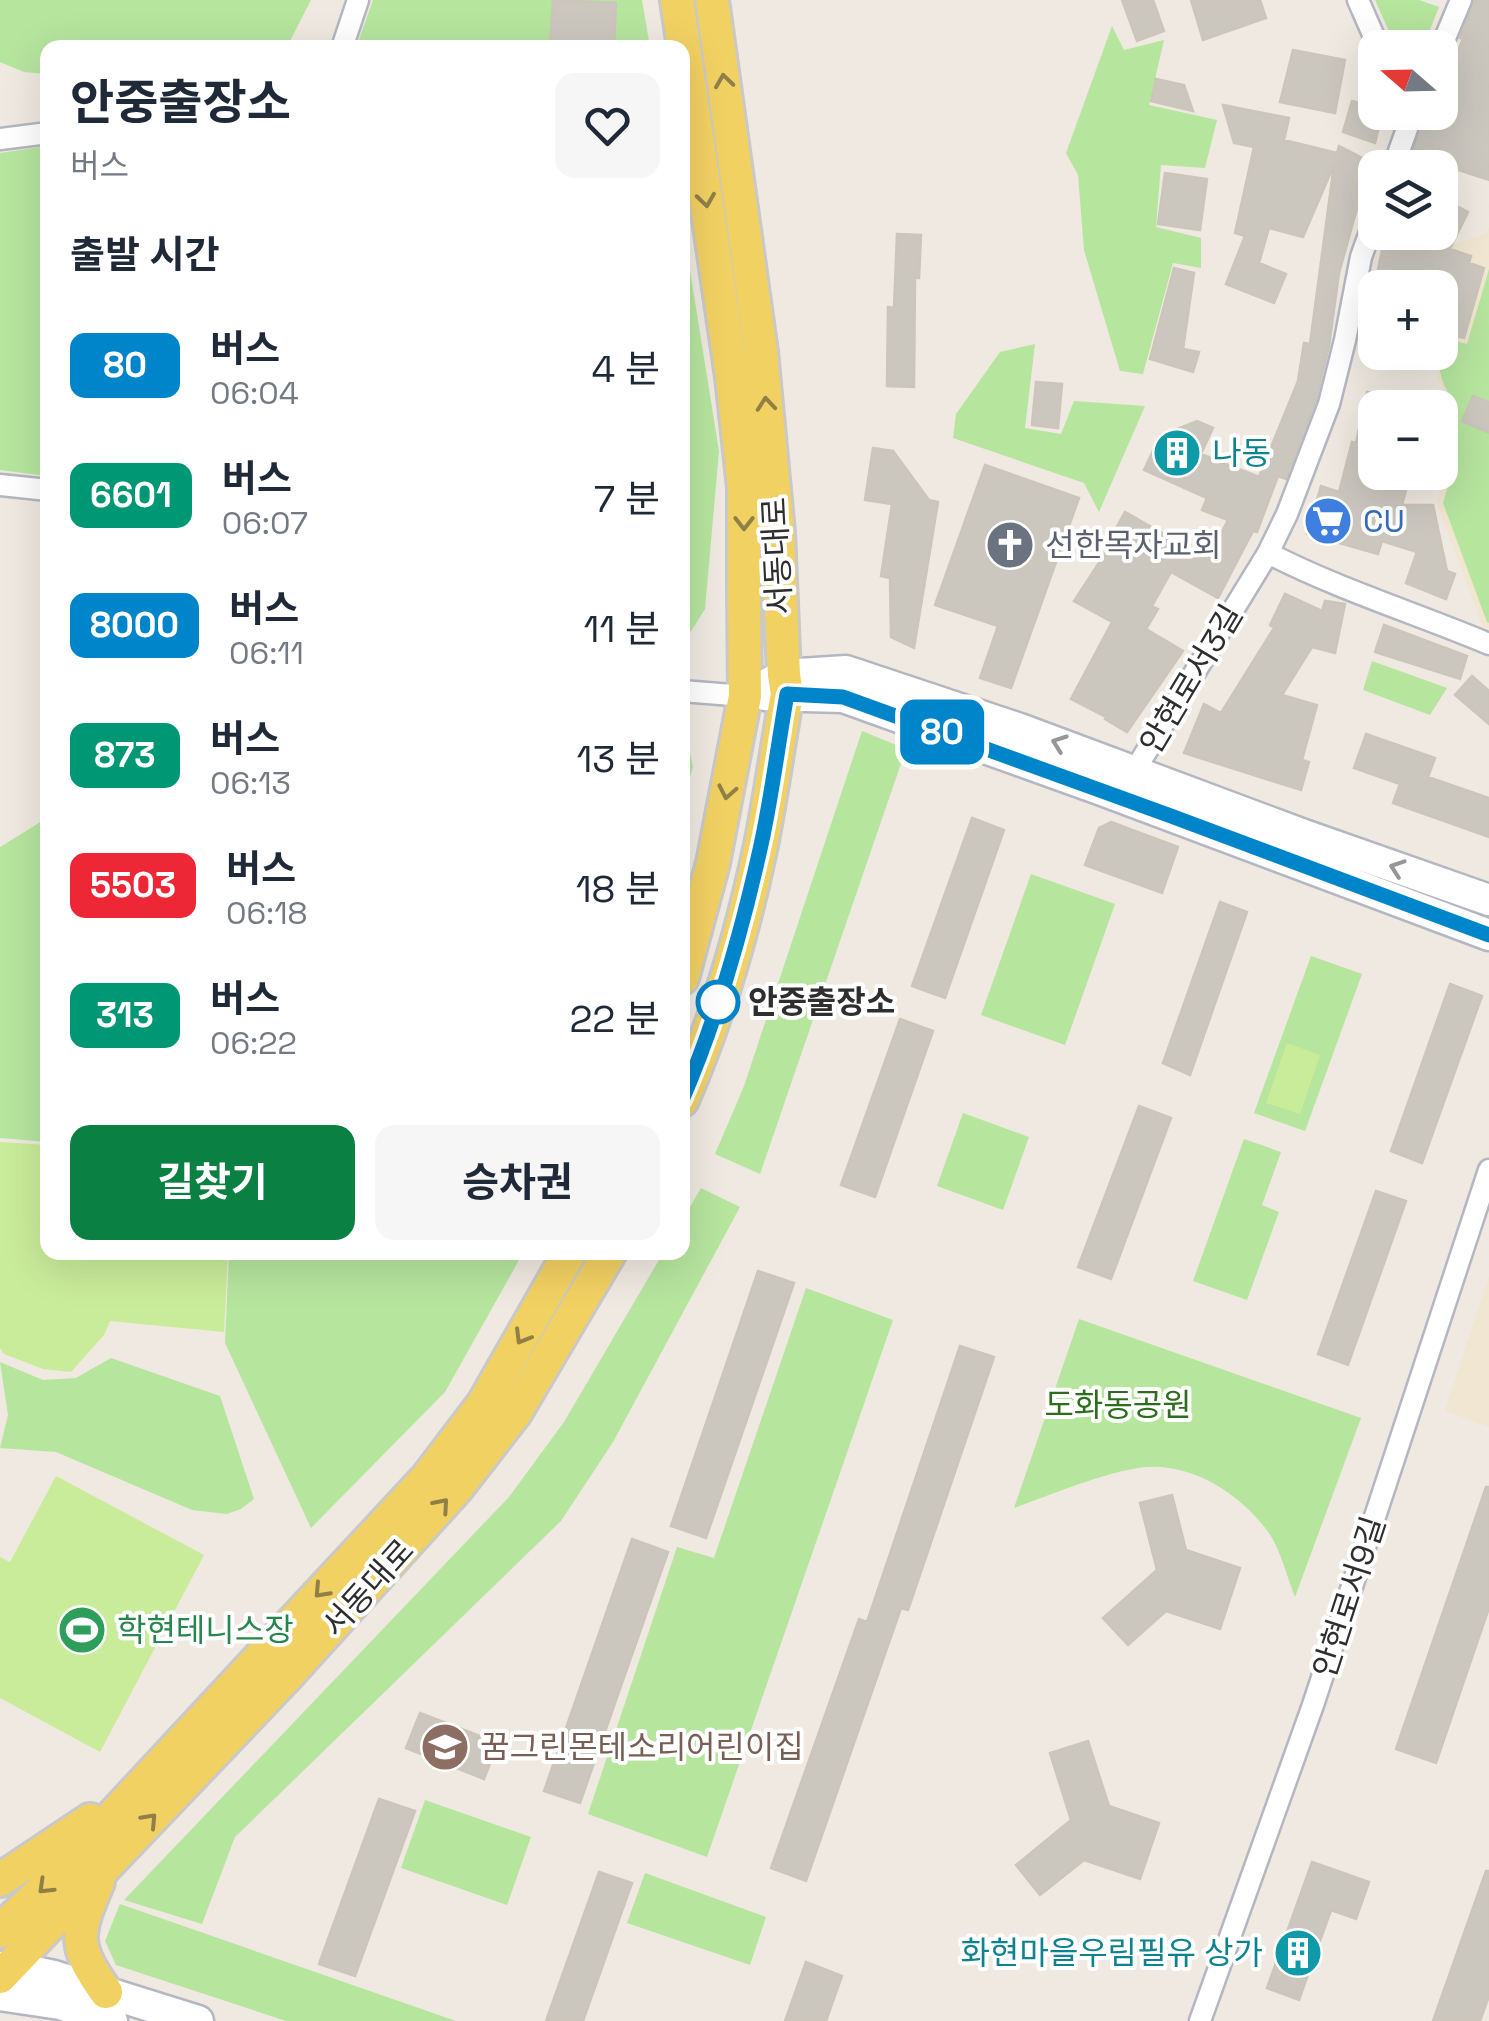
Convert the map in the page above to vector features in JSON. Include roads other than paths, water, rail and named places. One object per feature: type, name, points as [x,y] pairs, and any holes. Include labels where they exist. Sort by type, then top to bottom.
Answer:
[{"type":"main road","name":"서동대로","points":[[676,0],[682,40]]},
{"type":"main road","name":"서동대로","points":[[690,1082],[742,924],[762,842],[785,684],[778,532],[761,352],[712,0]]},
{"type":"main road","name":"서동대로","points":[[690,94],[732,377],[744,488],[745,696],[713,863],[690,948]]},
{"type":"main road","name":"서동대로","points":[[0,1931],[55,1878],[427,1478],[484,1402],[565,1260]]},
{"type":"main road","name":"서동대로","points":[[3,1976],[285,1678],[456,1489],[515,1413],[605,1260]]},
{"type":"main road","points":[[0,1880],[135,1790]]},
{"type":"main road","points":[[104,1869],[86,1910],[80,1936],[88,1967],[109,2006]]},
{"type":"street","points":[[345,40],[358,0]]},
{"type":"street","points":[[1358,0],[1371,30]]},
{"type":"street","points":[[1448,30],[1461,0]]},
{"type":"street","points":[[0,139],[40,134]]},
{"type":"street","name":"안현로서3길","points":[[1099,789],[1135,770],[1268,552],[1287,514],[1329,404],[1364,250]]},
{"type":"street","points":[[0,485],[40,489]]},
{"type":"street","points":[[1268,552],[1370,600],[1428,618],[1489,644]]},
{"type":"street","points":[[690,692],[745,696],[846,671],[1135,770],[1489,900]]},
{"type":"street","points":[[785,684],[843,697],[1489,935]]},
{"type":"street","name":"안현로서9길","points":[[1200,2021],[1314,1705],[1489,1170]]},
{"type":"street","points":[[3,1976],[109,2006],[198,2021]]},
{"type":"place","name":"나동","points":[[1177,453]]},
{"type":"place","name":"CU","points":[[1328,521]]},
{"type":"place","name":"선한목자교회","points":[[1010,545]]},
{"type":"place","name":"안중출장소","points":[[718,1002]]},
{"type":"place","name":"학현테니스장","points":[[82,1630]]},
{"type":"place","name":"꿈그린몬테소리어린이집","points":[[445,1747]]},
{"type":"place","name":"화현마을우림필유 상가","points":[[1298,1953]]},
{"type":"park label","name":"도화동공원","points":[[1118,1405]]}]
